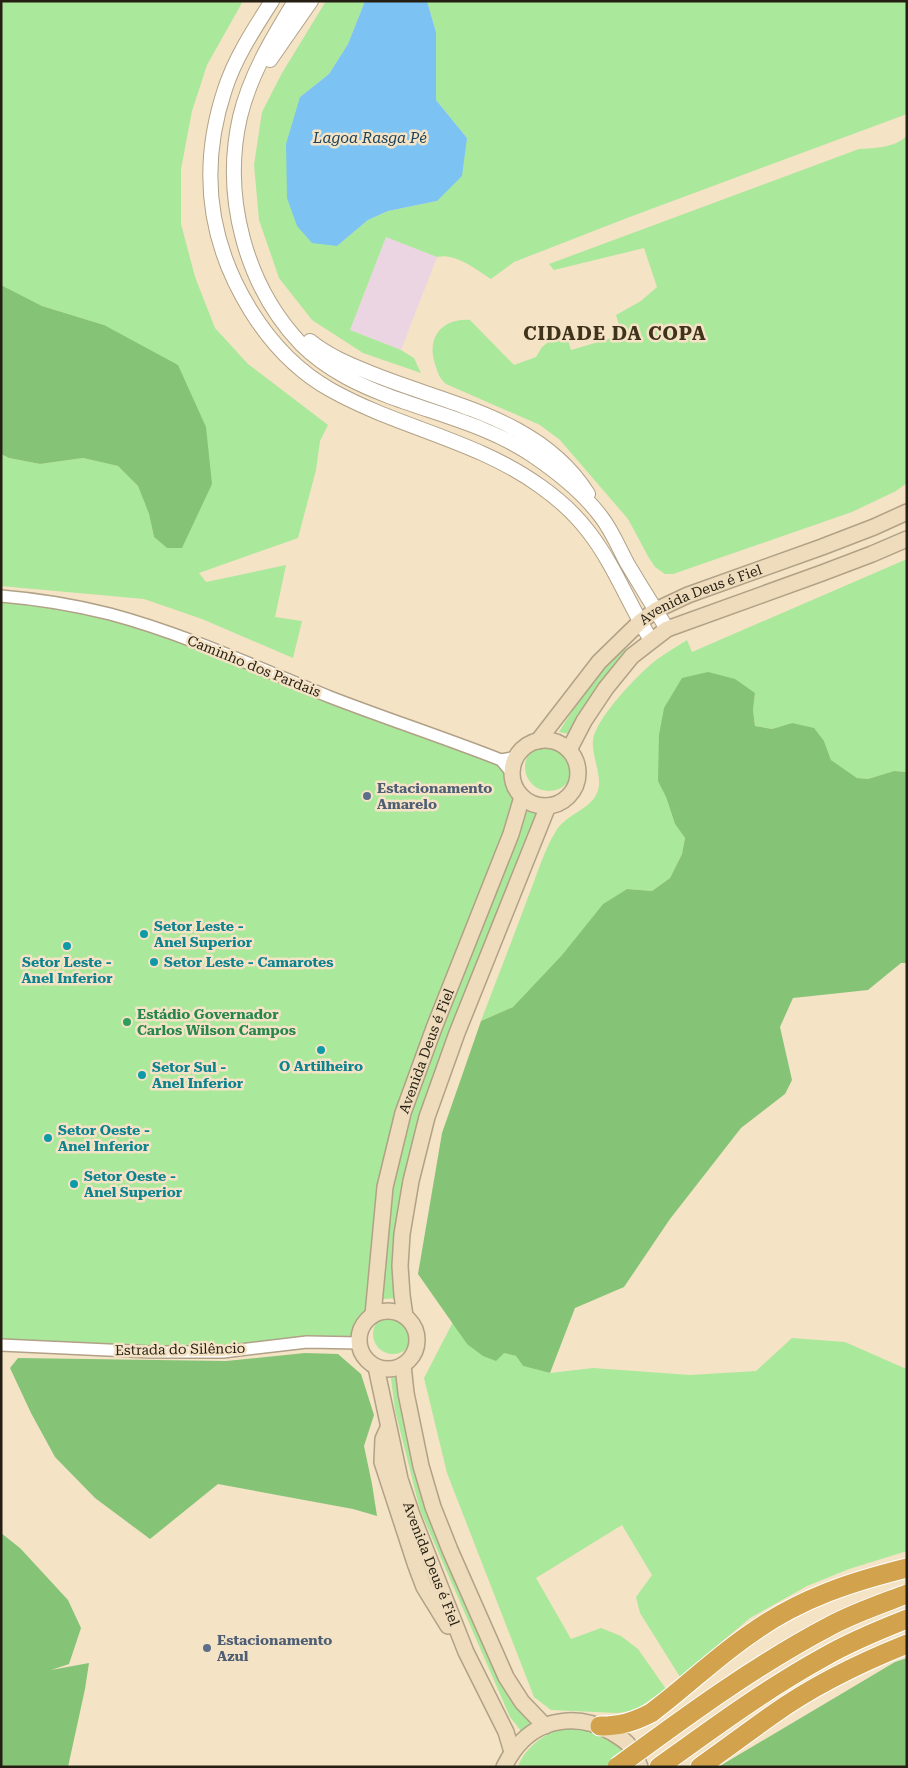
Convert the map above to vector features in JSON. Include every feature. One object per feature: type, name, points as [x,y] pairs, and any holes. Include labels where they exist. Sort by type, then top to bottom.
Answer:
[{"type":"highway","points":[[600,1726],[619,1726],[636,1721],[651,1713],[753,1631],[788,1609],[826,1592],[907,1568]]},
{"type":"highway","points":[[617,1767],[738,1680],[784,1651],[831,1626],[907,1594]]},
{"type":"highway","points":[[659,1767],[788,1678],[825,1656],[907,1619]]},
{"type":"highway","points":[[700,1767],[788,1706],[847,1671],[907,1644]]},
{"type":"main road","name":"Avenida Deus é Fiel","points":[[538,741],[599,662],[640,622],[656,610],[688,595],[830,543],[907,512]]},
{"type":"main road","name":"Avenida Deus é Fiel","points":[[570,750],[584,721],[606,688],[632,656],[667,629],[847,564],[907,539]]},
{"type":"main road","points":[[538,741],[555,742],[570,750],[578,767],[578,776],[576,785],[565,800],[548,806],[530,802],[522,797],[516,788],[512,773],[517,757],[529,744],[538,741]]},
{"type":"main road","name":"Avenida Deus é Fiel","points":[[373,1315],[385,1187],[403,1113],[434,1028],[511,834],[522,797]]},
{"type":"main road","name":"Avenida Deus é Fiel","points":[[406,1316],[400,1266],[402,1234],[411,1181],[427,1116],[457,1033],[548,806]]},
{"type":"main road","points":[[381,1312],[398,1312],[406,1316],[412,1323],[418,1341],[416,1351],[411,1359],[394,1369],[376,1367],[368,1362],[362,1353],[359,1343],[363,1325],[373,1315],[381,1312]]},
{"type":"main road","name":"Avenida Deus é Fiel","points":[[403,1365],[412,1428],[433,1507],[506,1677],[522,1702],[545,1726]]},
{"type":"main road","name":"Avenida Deus é Fiel","points":[[376,1367],[400,1479],[412,1515],[466,1652],[506,1732],[512,1752]]},
{"type":"main road","points":[[504,1767],[512,1752],[532,1732],[558,1722],[572,1720],[600,1726],[628,1743],[640,1767]]},
{"type":"street","points":[[272,1],[244,45],[225,88],[216,121],[211,154],[210,190],[215,225],[224,258],[238,291],[261,327],[283,353],[305,373],[329,389],[363,407],[463,444],[506,464],[542,487],[570,511],[588,531],[606,558],[651,640]]},
{"type":"street","points":[[296,1],[274,35],[246,96],[240,118],[236,152],[234,188],[238,219],[246,251],[256,276],[275,311],[302,345],[328,366],[365,386],[490,433],[515,445],[568,483],[602,518],[667,629]]},
{"type":"street","points":[[246,96],[311,1]]},
{"type":"street","name":"Caminho dos Pardais","points":[[1,596],[36,599],[88,609],[156,629],[501,760],[512,773]]},
{"type":"street","points":[[501,760],[517,757]]},
{"type":"street","name":"Estrada do Silêncio","points":[[1,1345],[151,1352],[223,1352],[307,1342],[359,1343]]},
{"type":"shaded area","points":[[386,237],[437,257],[401,350],[350,330]]},
{"type":"green space","points":[[1,1],[243,1],[207,65],[192,111],[181,169],[181,224],[195,277],[215,328],[248,364],[328,425],[320,441],[316,470],[298,538],[199,573],[206,582],[286,565],[275,617],[302,621],[293,658],[202,619],[144,599],[1,586],[1,454],[9,458],[40,464],[83,458],[118,466],[138,486],[149,514],[154,537],[167,548],[104,325],[42,306],[1,285]]},
{"type":"green space","points":[[326,1],[365,1],[348,44],[329,74],[300,97],[337,246],[368,220],[388,211],[437,201],[467,138],[436,100],[436,32],[427,1],[907,1],[907,114],[514,262],[491,279],[458,259],[444,256],[437,257],[386,237],[350,330],[401,350],[414,358],[421,373],[363,353],[312,320],[279,278],[259,220],[254,165],[262,112],[282,73]]},
{"type":"green space","points":[[907,136],[907,483],[896,491],[852,512],[673,574],[665,574],[655,567],[628,519],[560,440],[540,425],[446,384],[439,375],[433,354],[433,345],[439,331],[452,322],[470,320],[514,365],[536,357],[542,347],[565,329],[571,350],[622,335],[616,315],[641,301],[657,287],[644,248],[554,270],[549,264],[859,149],[890,145]]},
{"type":"green space","points":[[1,285],[42,306],[104,325],[178,365],[206,427],[212,484],[182,548],[167,548],[154,537],[149,514],[138,486],[118,466],[83,458],[40,464],[9,458],[1,454]]},
{"type":"green space","points":[[907,559],[907,772],[894,771],[868,779],[857,778],[831,760],[824,741],[792,723],[772,729],[755,726],[753,710],[755,693],[659,781],[675,824],[685,838],[682,854],[670,878],[652,891],[627,889],[603,904],[562,955],[513,1007],[481,1021],[551,839],[560,825],[589,804],[597,793],[599,780],[593,740],[608,711],[625,690],[653,662],[687,640],[692,652]]},
{"type":"green space","points":[[1,596],[110,615],[501,760],[513,778],[522,802],[403,1113],[376,1291],[367,1320],[360,1334],[359,1343],[223,1352],[1,1345]]},
{"type":"green space","points":[[624,645],[626,653],[587,701],[569,734],[559,732],[589,687]]},
{"type":"green space","points":[[708,672],[735,679],[755,693],[753,710],[755,726],[772,729],[792,723],[814,728],[824,741],[831,760],[857,778],[868,779],[894,771],[907,772],[907,963],[901,963],[868,990],[793,998],[780,1027],[792,1080],[785,1094],[741,1128],[670,1219],[624,1287],[575,1308],[550,1373],[523,1366],[516,1356],[504,1353],[496,1361],[483,1356],[467,1344],[418,1274],[442,1133],[481,1021],[513,1007],[562,955],[603,904],[627,889],[652,891],[670,878],[682,854],[685,838],[675,824],[666,797],[658,781],[659,735],[664,708],[682,678]]},
{"type":"green space","points":[[544,743],[554,743],[566,750],[573,762],[573,772],[566,784],[554,791],[544,791],[536,787],[529,780],[525,772],[525,762],[529,754],[536,747]]},
{"type":"green space","points":[[529,801],[544,808],[410,1172],[400,1298],[383,1299],[385,1252],[396,1169],[419,1089],[438,1033]]},
{"type":"green space","points":[[397,1314],[404,1317],[410,1323],[413,1334],[412,1342],[404,1351],[397,1354],[389,1354],[382,1351],[374,1342],[373,1330],[376,1323],[385,1315]]},
{"type":"green space","points":[[453,1322],[467,1344],[516,1356],[523,1366],[550,1373],[593,1368],[690,1375],[756,1371],[792,1338],[845,1342],[904,1368],[907,1367],[907,1551],[849,1569],[807,1586],[750,1618],[680,1677],[640,1613],[636,1597],[652,1575],[622,1525],[536,1578],[571,1639],[601,1628],[621,1636],[638,1649],[666,1689],[635,1710],[618,1713],[551,1710],[534,1697],[447,1473],[424,1378]]},
{"type":"green space","points":[[305,1353],[338,1354],[361,1374],[374,1415],[364,1446],[377,1516],[353,1509],[218,1484],[150,1539],[95,1498],[55,1457],[31,1413],[10,1368],[18,1358],[226,1361]]},
{"type":"green space","points":[[407,1368],[407,1396],[449,1553],[536,1723],[522,1732],[510,1717],[420,1510],[395,1410],[390,1370]]},
{"type":"green space","points":[[1,1533],[20,1548],[68,1600],[81,1628],[69,1664],[51,1670],[89,1663],[68,1767],[1,1767]]},
{"type":"green space","points":[[907,1658],[907,1767],[718,1767],[895,1662]]},
{"type":"green space","points":[[579,1727],[608,1735],[620,1743],[638,1767],[518,1767],[528,1750],[544,1737],[558,1730]]},
{"type":"water","name":"Lagoa Rasga Pé","points":[[365,1],[427,1],[436,32],[436,100],[467,138],[462,176],[437,201],[388,211],[368,220],[337,246],[312,243],[297,226],[287,198],[286,144],[300,97],[329,74],[348,44]]},
{"type":"place","name":"Estacionamento Amarelo","points":[[367,796]]},
{"type":"place","name":"Setor Leste - Anel Superior","points":[[144,934]]},
{"type":"place","name":"Setor Leste - Anel Inferior","points":[[67,946]]},
{"type":"place","name":"Setor Leste - Camarotes","points":[[154,962]]},
{"type":"place","name":"Estádio Governador Carlos Wilson Campos","points":[[127,1022]]},
{"type":"place","name":"O Artilheiro","points":[[321,1050]]},
{"type":"place","name":"Setor Sul - Anel Inferior","points":[[142,1075]]},
{"type":"place","name":"Setor Oeste - Anel Inferior","points":[[48,1138]]},
{"type":"place","name":"Setor Oeste - Anel Superior","points":[[74,1184]]},
{"type":"place","name":"Estacionamento Azul","points":[[207,1648]]},
{"type":"district","name":"CIDADE DA COPA","points":[[615,333]]}]
